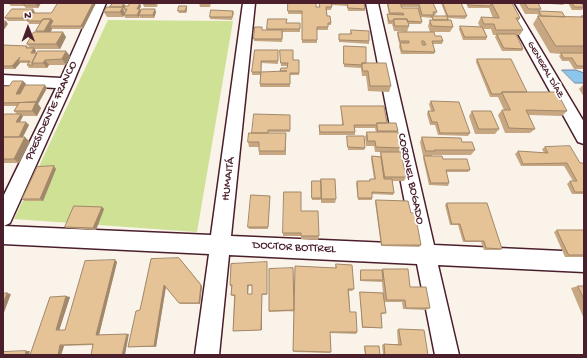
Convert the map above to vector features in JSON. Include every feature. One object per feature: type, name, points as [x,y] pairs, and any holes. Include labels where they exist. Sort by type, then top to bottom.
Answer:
[{"type":"street","name":"PRESIDENTE FRANCO","points":[[3,217],[66,83],[100,3]]},
{"type":"street","name":"HUMAITÁ","points":[[207,355],[249,3]]},
{"type":"street","name":"CORONEL BOGADO","points":[[372,3],[447,355]]},
{"type":"street","name":"GENERAL DÍAZ","points":[[507,3],[584,137]]},
{"type":"street","points":[[3,80],[66,83]]},
{"type":"street","name":"DOCTOR BOTTREL","points":[[3,235],[584,262]]},
{"type":"green space","points":[[108,20],[233,21],[197,232],[14,219]]},
{"type":"water","points":[[562,70],[576,70],[584,73],[584,83],[575,83]]},
{"type":"building","points":[[26,3],[37,3],[36,5],[24,5]]},
{"type":"building","points":[[58,3],[93,3],[81,26],[50,26],[53,21],[51,19],[43,19],[42,21],[27,21],[32,13],[51,13]]},
{"type":"building","points":[[113,3],[124,3],[122,7],[110,7]]},
{"type":"building","points":[[130,3],[140,3],[137,9],[140,9],[137,15],[124,15],[127,9],[124,9],[125,6],[128,6]]},
{"type":"building","points":[[143,3],[156,3],[143,4]]},
{"type":"building","points":[[288,3],[316,3],[316,7],[320,7],[319,3],[331,3],[332,7],[326,7],[327,16],[330,16],[331,23],[328,23],[328,27],[317,27],[317,40],[302,40],[302,11],[288,11]]},
{"type":"building","points":[[348,3],[364,3],[365,9],[348,8]]},
{"type":"building","points":[[388,3],[400,3],[402,8],[418,8],[422,22],[407,21],[407,19],[394,19],[393,21],[389,21],[387,14],[404,15],[403,13],[390,13]]},
{"type":"building","points":[[402,3],[433,3],[437,12],[433,12],[434,15],[422,15],[419,4]]},
{"type":"building","points":[[443,3],[461,3],[467,16],[448,16]]},
{"type":"building","points":[[468,3],[492,3],[490,6],[469,5]]},
{"type":"building","points":[[492,3],[512,3],[520,18],[516,18],[523,30],[496,30],[494,24],[484,24],[481,17],[499,18]]},
{"type":"building","points":[[525,3],[538,3],[541,9],[529,9]]},
{"type":"building","points":[[572,3],[581,3],[584,7],[575,7]]},
{"type":"building","points":[[179,6],[187,6],[185,11],[178,11]]},
{"type":"building","points":[[107,7],[123,7],[120,12],[104,12]]},
{"type":"building","points":[[12,9],[33,9],[27,18],[5,18]]},
{"type":"building","points":[[142,9],[155,9],[153,15],[139,15]]},
{"type":"building","points":[[211,10],[233,11],[232,17],[210,17]]},
{"type":"building","points":[[539,11],[562,12],[565,17],[542,16]]},
{"type":"building","points":[[432,16],[447,16],[448,20],[434,20]]},
{"type":"building","points":[[538,16],[584,17],[584,46],[556,46]]},
{"type":"building","points":[[43,19],[51,19],[44,31],[36,31]]},
{"type":"building","points":[[268,19],[287,19],[286,23],[300,23],[300,29],[267,29]]},
{"type":"building","points":[[394,19],[407,19],[409,26],[395,26]]},
{"type":"building","points":[[430,20],[451,20],[453,27],[432,26]]},
{"type":"building","points":[[460,26],[482,27],[487,37],[465,37]]},
{"type":"building","points":[[255,27],[262,27],[262,30],[282,30],[282,39],[254,39]]},
{"type":"building","points":[[351,30],[369,31],[369,41],[339,40],[339,34],[351,34]]},
{"type":"building","points":[[34,32],[63,32],[56,44],[27,44]]},
{"type":"building","points":[[398,32],[434,32],[435,36],[441,36],[443,41],[432,41],[435,52],[402,51],[400,43],[409,43],[409,41],[400,41]]},
{"type":"building","points":[[497,34],[516,34],[523,49],[504,48]]},
{"type":"building","points":[[3,45],[27,46],[26,48],[34,48],[31,53],[37,53],[32,63],[33,65],[27,65],[30,61],[18,61],[20,57],[12,66],[3,66]]},
{"type":"building","points":[[344,46],[366,47],[366,63],[362,63],[362,65],[344,64]]},
{"type":"building","points":[[255,50],[278,50],[278,61],[261,61],[261,72],[252,72]]},
{"type":"building","points":[[280,50],[293,50],[293,60],[299,60],[299,73],[290,73],[290,84],[260,84],[261,72],[287,71],[280,71],[281,68],[287,68],[288,63],[281,63]]},
{"type":"building","points":[[38,51],[66,51],[62,59],[45,60],[43,63],[32,63]]},
{"type":"building","points":[[561,53],[584,53],[584,66],[577,66],[572,58],[564,58]]},
{"type":"building","points":[[477,59],[511,59],[527,92],[502,92],[500,94],[492,94]]},
{"type":"building","points":[[362,63],[386,63],[391,86],[370,86],[368,71],[363,71]]},
{"type":"building","points":[[13,81],[23,81],[16,94],[20,94],[25,85],[45,85],[36,102],[3,103],[3,86],[9,86]]},
{"type":"building","points":[[502,92],[557,92],[567,111],[526,110],[535,129],[509,128],[502,110],[510,110]]},
{"type":"building","points":[[431,101],[459,102],[470,133],[440,133],[437,122],[432,122],[428,111],[434,111]]},
{"type":"building","points":[[36,102],[32,111],[14,111],[19,103]]},
{"type":"building","points":[[341,106],[384,106],[387,123],[377,123],[376,125],[354,125],[355,132],[320,132],[319,125],[343,125]]},
{"type":"building","points":[[472,111],[491,111],[499,129],[479,129]]},
{"type":"building","points":[[5,114],[21,114],[16,122],[26,122],[19,137],[3,137],[3,117]]},
{"type":"building","points":[[254,114],[290,115],[290,130],[268,130],[268,133],[252,133]]},
{"type":"building","points":[[377,123],[396,123],[398,131],[378,131]]},
{"type":"building","points":[[367,132],[398,132],[401,148],[376,147],[375,141],[368,141]]},
{"type":"building","points":[[249,133],[286,133],[285,151],[259,151],[259,142],[248,142]]},
{"type":"building","points":[[347,136],[364,136],[365,148],[348,147]]},
{"type":"building","points":[[3,137],[25,137],[14,159],[3,159]]},
{"type":"building","points":[[422,137],[461,138],[462,142],[472,142],[475,150],[426,151]]},
{"type":"building","points":[[570,146],[580,163],[584,163],[584,192],[575,192],[570,181],[577,181],[567,163],[523,164],[518,151],[548,153],[545,147]]},
{"type":"building","points":[[381,152],[401,152],[406,177],[385,177]]},
{"type":"building","points":[[372,156],[381,157],[384,179],[392,179],[394,193],[372,192],[372,198],[358,198],[357,181],[370,181],[370,179],[375,179]]},
{"type":"building","points":[[424,156],[442,156],[443,159],[467,159],[470,170],[446,170],[449,183],[431,183]]},
{"type":"building","points":[[54,166],[40,199],[22,199],[37,167]]},
{"type":"building","points":[[321,179],[335,179],[336,199],[322,199]]},
{"type":"building","points":[[312,181],[321,181],[321,198],[312,198]]},
{"type":"building","points":[[284,192],[301,192],[301,211],[318,211],[319,236],[301,236],[301,233],[283,233]]},
{"type":"building","points":[[251,195],[270,196],[268,227],[248,227]]},
{"type":"building","points":[[376,200],[408,201],[411,213],[415,213],[421,245],[382,245]]},
{"type":"building","points":[[447,203],[487,203],[502,249],[486,248],[484,241],[465,241],[460,224],[452,224]]},
{"type":"building","points":[[74,206],[102,207],[93,228],[65,227]]},
{"type":"building","points":[[557,230],[584,230],[584,255],[569,255]]},
{"type":"building","points":[[179,258],[201,285],[199,303],[179,303],[164,285],[154,346],[128,347],[136,311],[140,310],[151,259]]},
{"type":"building","points":[[115,260],[96,335],[127,334],[122,355],[91,355],[93,344],[60,345],[58,355],[30,355],[50,297],[66,296],[56,330],[65,330],[85,261]]},
{"type":"building","points":[[267,262],[267,294],[262,294],[261,330],[233,331],[235,295],[231,295],[231,264]],"holes":[[[248,285],[252,285],[252,294],[248,294]]]},
{"type":"building","points":[[336,264],[352,265],[354,289],[348,289],[350,312],[356,312],[357,332],[330,332],[331,352],[293,351],[295,266],[336,268]]},
{"type":"building","points":[[293,268],[294,310],[269,311],[269,269]]},
{"type":"building","points":[[383,269],[408,269],[410,287],[426,287],[430,308],[406,308],[405,300],[387,300]]},
{"type":"building","points":[[361,270],[382,270],[383,280],[361,280]]},
{"type":"building","points":[[578,286],[584,286],[584,299]]},
{"type":"building","points":[[360,292],[383,293],[386,313],[381,313],[382,328],[363,327]]},
{"type":"building","points":[[7,293],[3,304],[3,294]]},
{"type":"building","points":[[399,329],[424,330],[428,355],[385,355],[384,344],[401,345]]},
{"type":"building","points":[[365,346],[379,346],[380,355],[366,355]]},
{"type":"building","points":[[26,351],[25,355],[3,355],[3,352]]}]
